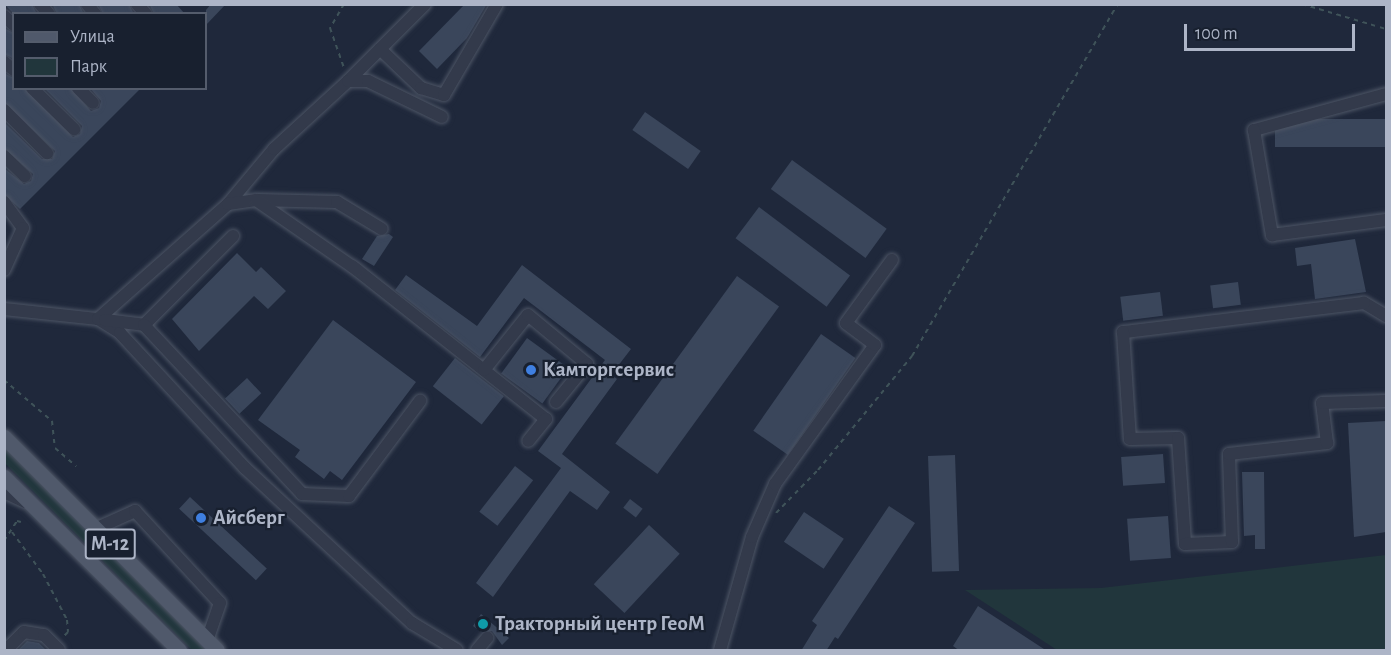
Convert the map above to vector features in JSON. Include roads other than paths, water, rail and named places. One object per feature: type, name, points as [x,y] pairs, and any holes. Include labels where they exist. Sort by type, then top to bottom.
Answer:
[{"type":"main road","name":"М-12","points":[[4,437],[212,646]]},
{"type":"main road","name":"М-12","points":[[4,477],[179,651]]},
{"type":"street","points":[[98,319],[228,204],[274,149],[348,81],[425,4]]},
{"type":"street","points":[[380,49],[421,88],[444,95],[497,4]]},
{"type":"street","points":[[348,81],[368,81],[442,117]]},
{"type":"street","points":[[34,90],[74,129]]},
{"type":"street","points":[[80,90],[93,103]]},
{"type":"street","points":[[1386,94],[1254,130],[1272,235],[1386,220]]},
{"type":"street","points":[[4,110],[47,153]]},
{"type":"street","points":[[4,156],[25,176]]},
{"type":"street","points":[[228,204],[256,200],[337,202],[382,229]]},
{"type":"street","points":[[256,200],[354,267],[546,419],[528,441]]},
{"type":"street","points":[[4,202],[23,228],[4,270]]},
{"type":"street","points":[[144,325],[233,237]]},
{"type":"street","points":[[720,651],[752,537],[775,484],[874,345],[846,323],[892,260]]},
{"type":"street","points":[[1386,316],[1364,303],[1123,332],[1130,439],[1178,438],[1185,544],[1232,542],[1229,454],[1327,443],[1322,403],[1386,401]]},
{"type":"street","points":[[4,309],[144,325],[302,494],[349,496],[420,402]]},
{"type":"street","points":[[484,370],[528,315],[587,364],[556,402]]},
{"type":"street","points":[[98,319],[120,333],[245,468],[411,623],[458,651]]},
{"type":"street","points":[[4,492],[37,508]]},
{"type":"street","points":[[95,529],[135,511],[220,603],[212,646]]},
{"type":"street","points":[[6,651],[24,632],[44,635],[59,651]]},
{"type":"street","points":[[477,651],[487,638]]},
{"type":"place","name":"Камторгсервис","points":[[531,370]]},
{"type":"place","name":"Айсберг","points":[[201,518]]},
{"type":"place","name":"Тракторный центр ГеоМ","points":[[483,624]]}]
